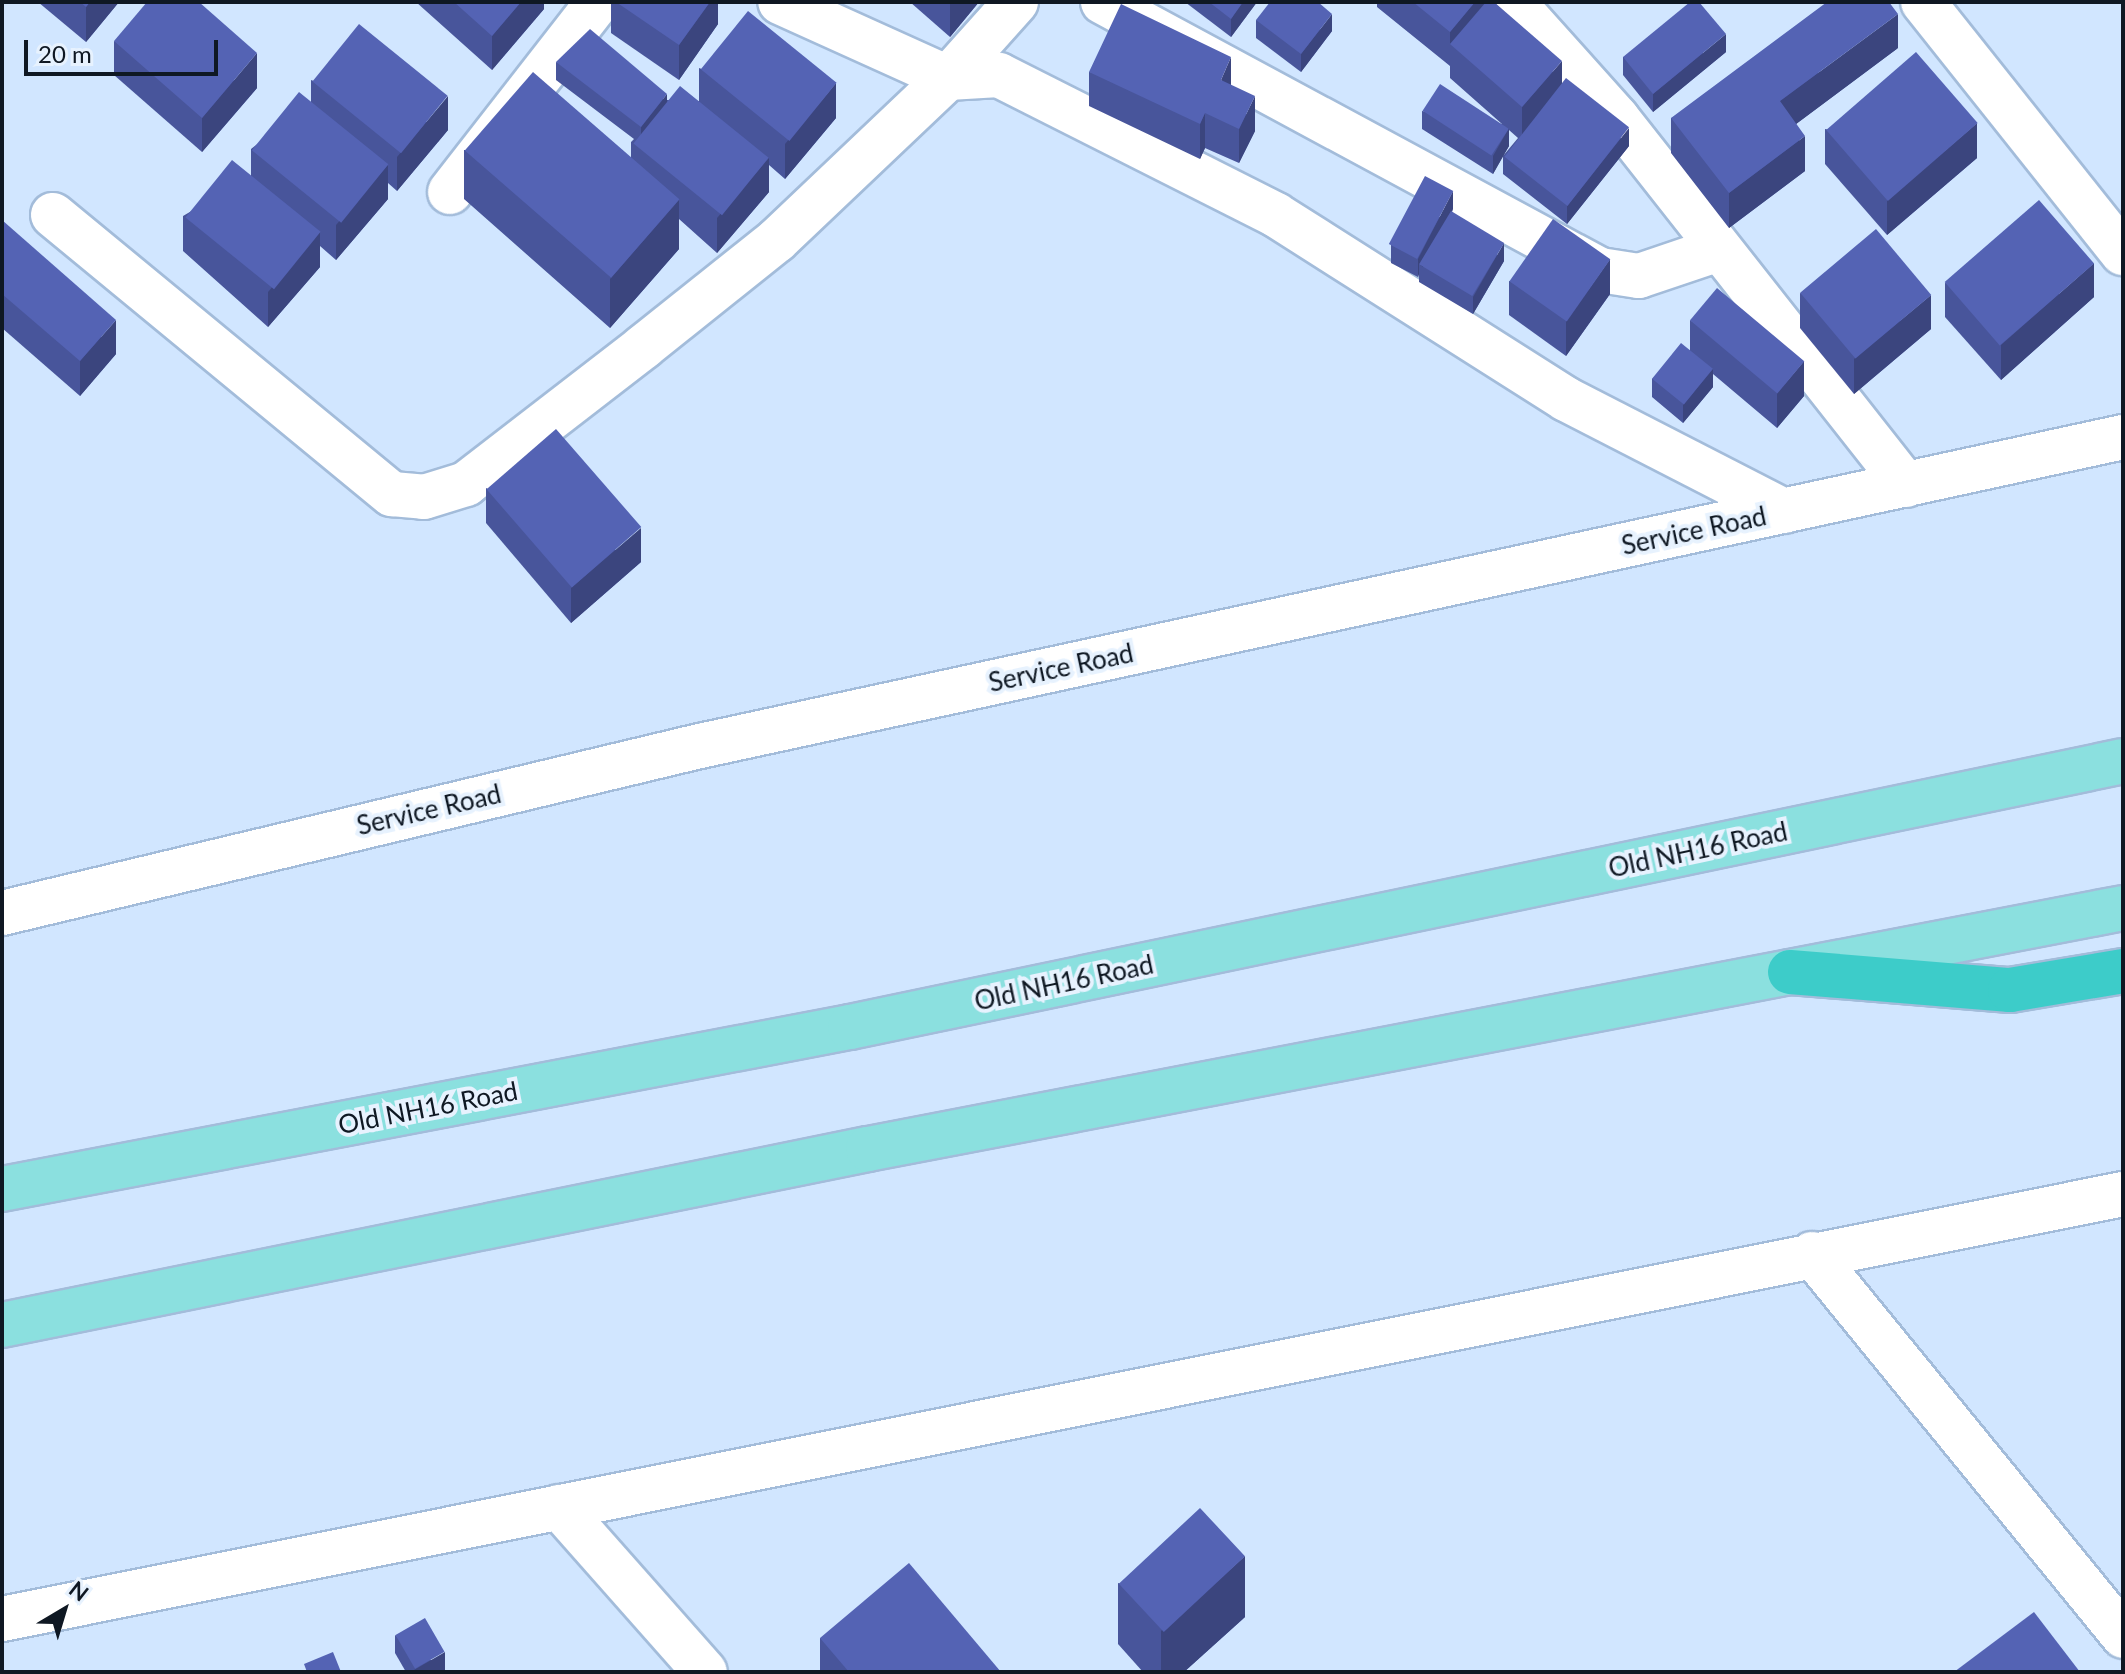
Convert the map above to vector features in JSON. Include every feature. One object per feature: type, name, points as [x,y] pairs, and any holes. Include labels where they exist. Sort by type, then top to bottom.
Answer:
[{"type":"highway","points":[[1790,972],[2010,990],[2123,971]]},
{"type":"main road","name":"Old NH16 Road","points":[[2,1189],[850,1027],[2123,761]]},
{"type":"main road","points":[[2,1325],[868,1149],[2123,908]]},
{"type":"street","points":[[450,192],[598,2]]},
{"type":"street","points":[[780,2],[948,78],[999,75],[1262,208],[1566,399],[1784,511]]},
{"type":"street","points":[[53,215],[392,494],[424,497],[466,484],[777,240],[948,78],[1016,2]]},
{"type":"street","points":[[1103,2],[1600,270],[1639,276],[1719,249]]},
{"type":"street","points":[[1513,2],[1617,118],[1906,485]]},
{"type":"street","points":[[1923,2],[2123,253]]},
{"type":"street","name":"Service Road","points":[[2,913],[700,746],[2123,437]]},
{"type":"street","points":[[2,1619],[2123,1194]]},
{"type":"street","points":[[1812,1254],[2123,1636]]},
{"type":"street","points":[[559,1507],[705,1672]]},
{"type":"building","points":[[147,2],[199,2],[257,53],[202,118],[114,41]]},
{"type":"building","points":[[454,2],[521,2],[492,36]]},
{"type":"building","points":[[616,2],[710,2],[679,45]]},
{"type":"building","points":[[1209,2],[1243,2],[1231,19]]},
{"type":"building","points":[[1270,2],[1318,2],[1332,14],[1301,54],[1256,20]]},
{"type":"building","points":[[1413,2],[1475,2],[1450,32]]},
{"type":"building","points":[[1486,2],[1494,2],[1562,61],[1522,107],[1450,44]]},
{"type":"building","points":[[1690,2],[1699,2],[1726,34],[1653,94],[1623,57]]},
{"type":"building","points":[[1827,2],[1889,2],[1898,14],[1780,101],[1805,136],[1729,193],[1671,118]]},
{"type":"building","points":[[1121,4],[1231,57],[1221,80],[1255,96],[1239,129],[1205,113],[1200,124],[1089,72]]},
{"type":"building","points":[[748,11],[837,83],[789,141],[701,69]]},
{"type":"building","points":[[359,24],[448,96],[401,153],[312,82]]},
{"type":"building","points":[[590,29],[667,94],[641,127],[556,62]]},
{"type":"building","points":[[1916,52],[1978,123],[1888,201],[1826,130]]},
{"type":"building","points":[[533,72],[679,199],[611,278],[465,150]]},
{"type":"building","points":[[1566,78],[1629,127],[1567,206],[1504,157]]},
{"type":"building","points":[[1440,84],[1509,129],[1491,155],[1423,111]]},
{"type":"building","points":[[680,86],[769,158],[722,215],[633,144]]},
{"type":"building","points":[[299,92],[388,164],[341,223],[252,150]]},
{"type":"building","points":[[232,160],[321,232],[274,289],[185,218]]},
{"type":"building","points":[[1425,176],[1453,191],[1417,259],[1389,244]]},
{"type":"building","points":[[2039,200],[2094,263],[2000,345],[1945,282]]},
{"type":"building","points":[[1451,211],[1504,243],[1472,296],[1419,264]]},
{"type":"building","points":[[1553,219],[1610,259],[1567,321],[1509,281]]},
{"type":"building","points":[[2,220],[116,320],[80,361],[2,294]]},
{"type":"building","points":[[1876,229],[1931,295],[1855,359],[1800,293]]},
{"type":"building","points":[[1717,288],[1804,361],[1777,393],[1690,320]]},
{"type":"building","points":[[1681,343],[1713,369],[1684,405],[1652,379]]},
{"type":"building","points":[[556,429],[641,527],[572,587],[487,489]]},
{"type":"building","points":[[1200,1508],[1245,1556],[1164,1632],[1119,1584]]},
{"type":"building","points":[[909,1563],[1001,1672],[849,1672],[820,1638]]},
{"type":"building","points":[[2034,1612],[2080,1672],[1954,1672]]},
{"type":"building","points":[[425,1618],[444,1652],[415,1669],[396,1635]]},
{"type":"building","points":[[333,1652],[341,1672],[307,1672],[304,1664]]}]
